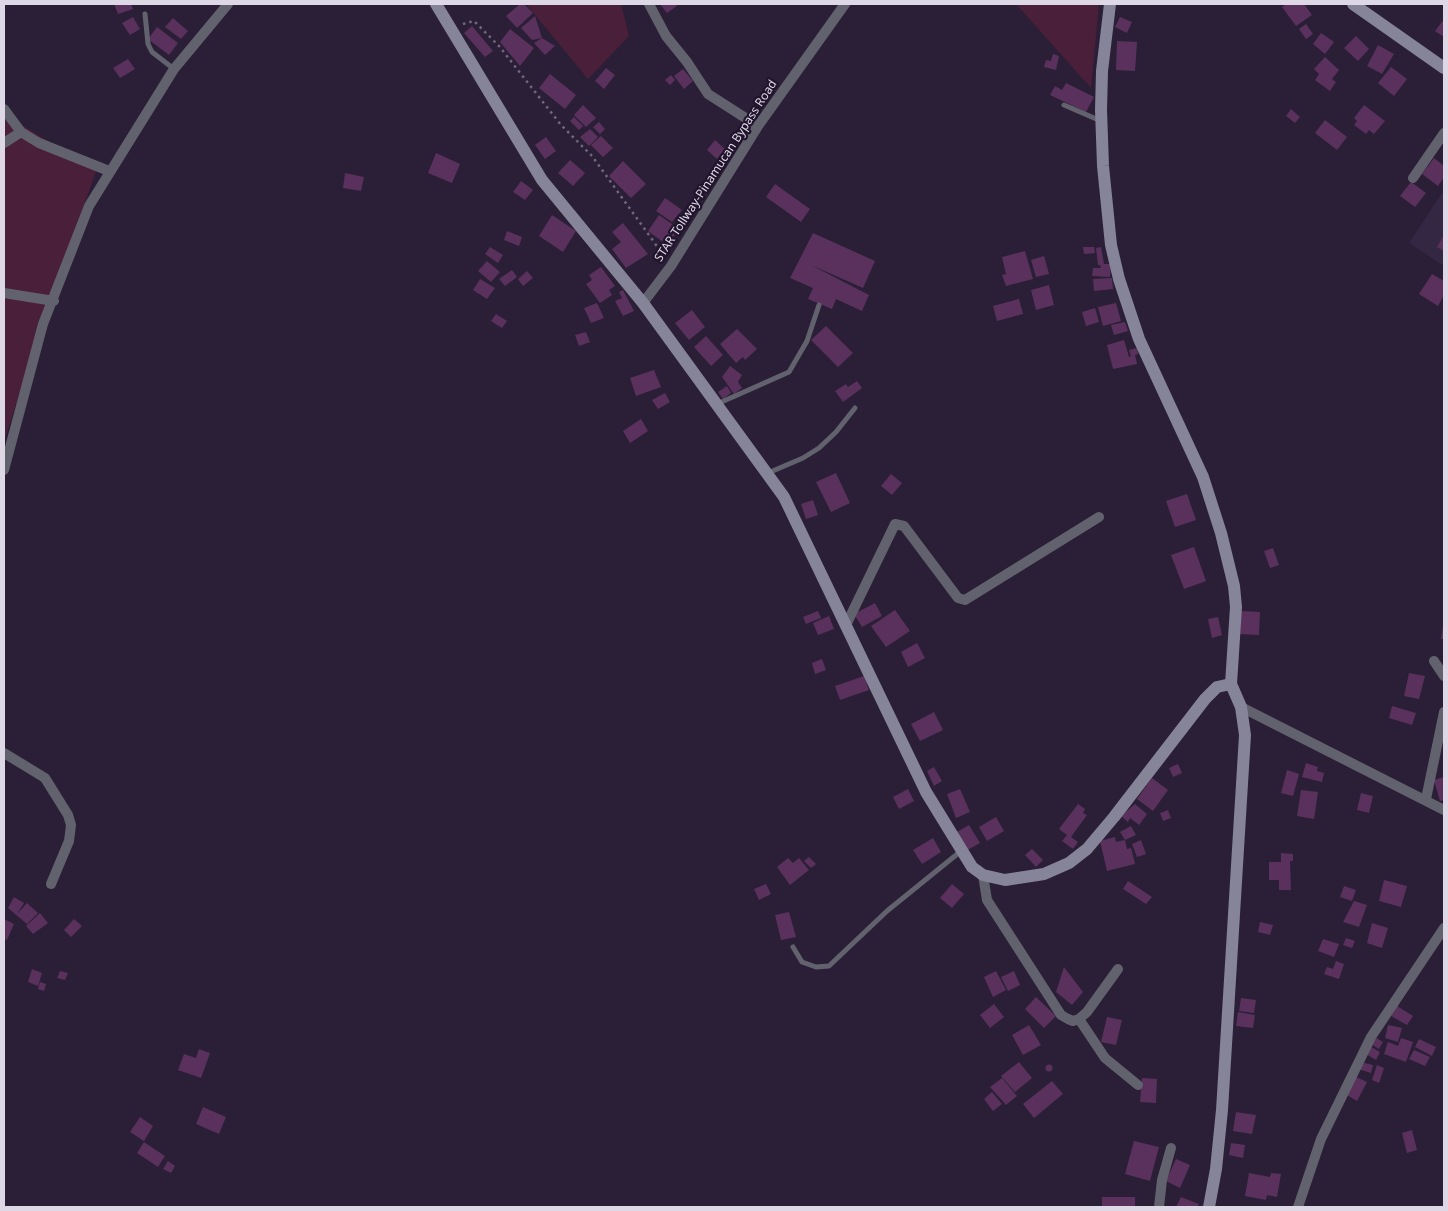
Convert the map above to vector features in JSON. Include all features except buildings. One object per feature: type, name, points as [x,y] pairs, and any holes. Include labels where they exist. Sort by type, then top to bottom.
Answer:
[{"type":"street","points":[[4,470],[43,324],[54,301],[89,206],[174,69],[228,4]]},
{"type":"street","points":[[436,4],[452,27],[542,180],[642,303],[784,497],[926,792],[972,867],[983,876],[1005,880],[1044,874],[1069,863],[1101,834],[1205,698],[1217,687],[1231,684]]},
{"type":"street","points":[[649,4],[666,36],[687,62],[708,94],[758,126]]},
{"type":"street","name":"STAR Tollway-Pinamucan Bypass Road","points":[[642,303],[671,266],[758,126],[845,4]]},
{"type":"street","points":[[1110,4],[1102,71],[1102,121],[1111,245],[1119,280],[1139,340],[1206,486],[1221,533],[1234,586],[1236,607],[1231,684],[1241,707],[1245,735],[1221,1120],[1216,1169],[1209,1207]]},
{"type":"street","points":[[1352,4],[1444,68]]},
{"type":"street","points":[[4,109],[21,132],[54,151],[109,171]]},
{"type":"street","points":[[4,143],[21,132]]},
{"type":"street","points":[[1413,178],[1444,133]]},
{"type":"street","points":[[4,293],[54,301]]},
{"type":"street","points":[[846,625],[895,524],[904,526],[958,598],[965,600],[1099,517]]},
{"type":"street","points":[[1434,661],[1444,676]]},
{"type":"street","points":[[1241,707],[1426,799],[1444,810]]},
{"type":"street","points":[[1426,799],[1444,712]]},
{"type":"street","points":[[4,752],[45,778],[68,814],[71,825],[69,841],[51,884]]},
{"type":"street","points":[[983,876],[987,900],[1062,1015],[1074,1021],[1079,1019],[1118,969]]},
{"type":"street","points":[[1298,1207],[1322,1138],[1371,1037],[1444,928]]},
{"type":"street","points":[[1079,1019],[1105,1058],[1138,1085]]},
{"type":"street","points":[[1158,1207],[1162,1180],[1171,1148]]},
{"type":"lane","points":[[145,14],[148,44],[152,52],[174,69]]},
{"type":"lane","points":[[1064,105],[1102,121]]},
{"type":"lane","points":[[716,405],[789,372],[806,341],[819,305]]},
{"type":"lane","points":[[768,474],[803,458],[819,448],[836,432],[854,408]]},
{"type":"lane","points":[[792,947],[802,962],[816,967],[830,966],[887,910],[961,850]]},
{"type":"path","points":[[452,27],[474,21],[499,46],[561,125],[592,156],[671,266]]},
{"type":"shaded area","points":[[526,4],[621,4],[629,36],[588,79]]},
{"type":"shaded area","points":[[1016,4],[1099,4],[1091,88]]},
{"type":"shaded area","points":[[4,114],[96,171],[34,347],[4,442]]},
{"type":"shaded area","points":[[1444,190],[1444,266],[1409,243]]}]
